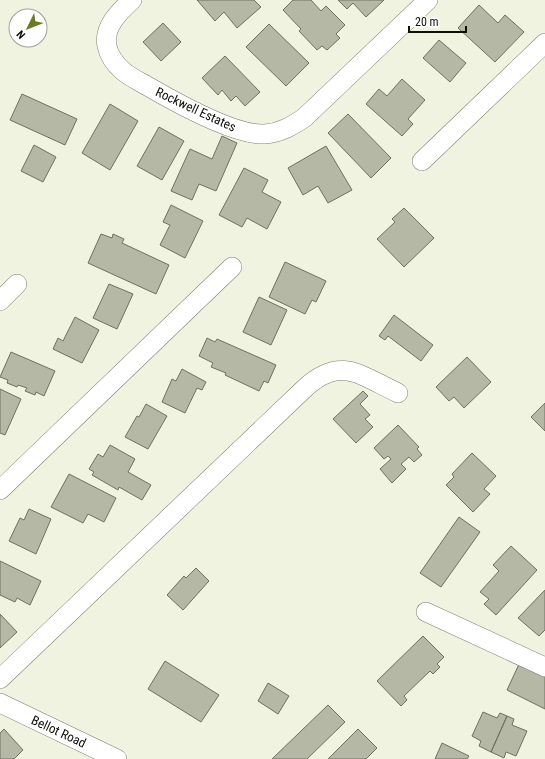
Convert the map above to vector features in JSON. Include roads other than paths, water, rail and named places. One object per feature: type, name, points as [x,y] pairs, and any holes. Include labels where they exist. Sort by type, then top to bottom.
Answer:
[{"type":"street","name":"Rockwell Estates","points":[[132,0],[114,18],[107,32],[107,48],[116,65],[128,75],[194,111],[238,130],[264,134],[284,130],[304,118],[428,0]]},
{"type":"street","points":[[422,161],[545,43]]},
{"type":"street","points":[[0,490],[232,267]]},
{"type":"street","points":[[0,301],[17,284]]},
{"type":"street","points":[[0,679],[316,378],[328,372],[341,369],[350,371],[398,393]]},
{"type":"street","points":[[426,612],[545,667]]},
{"type":"street","name":"Bellot Road","points":[[0,703],[115,759]]}]
